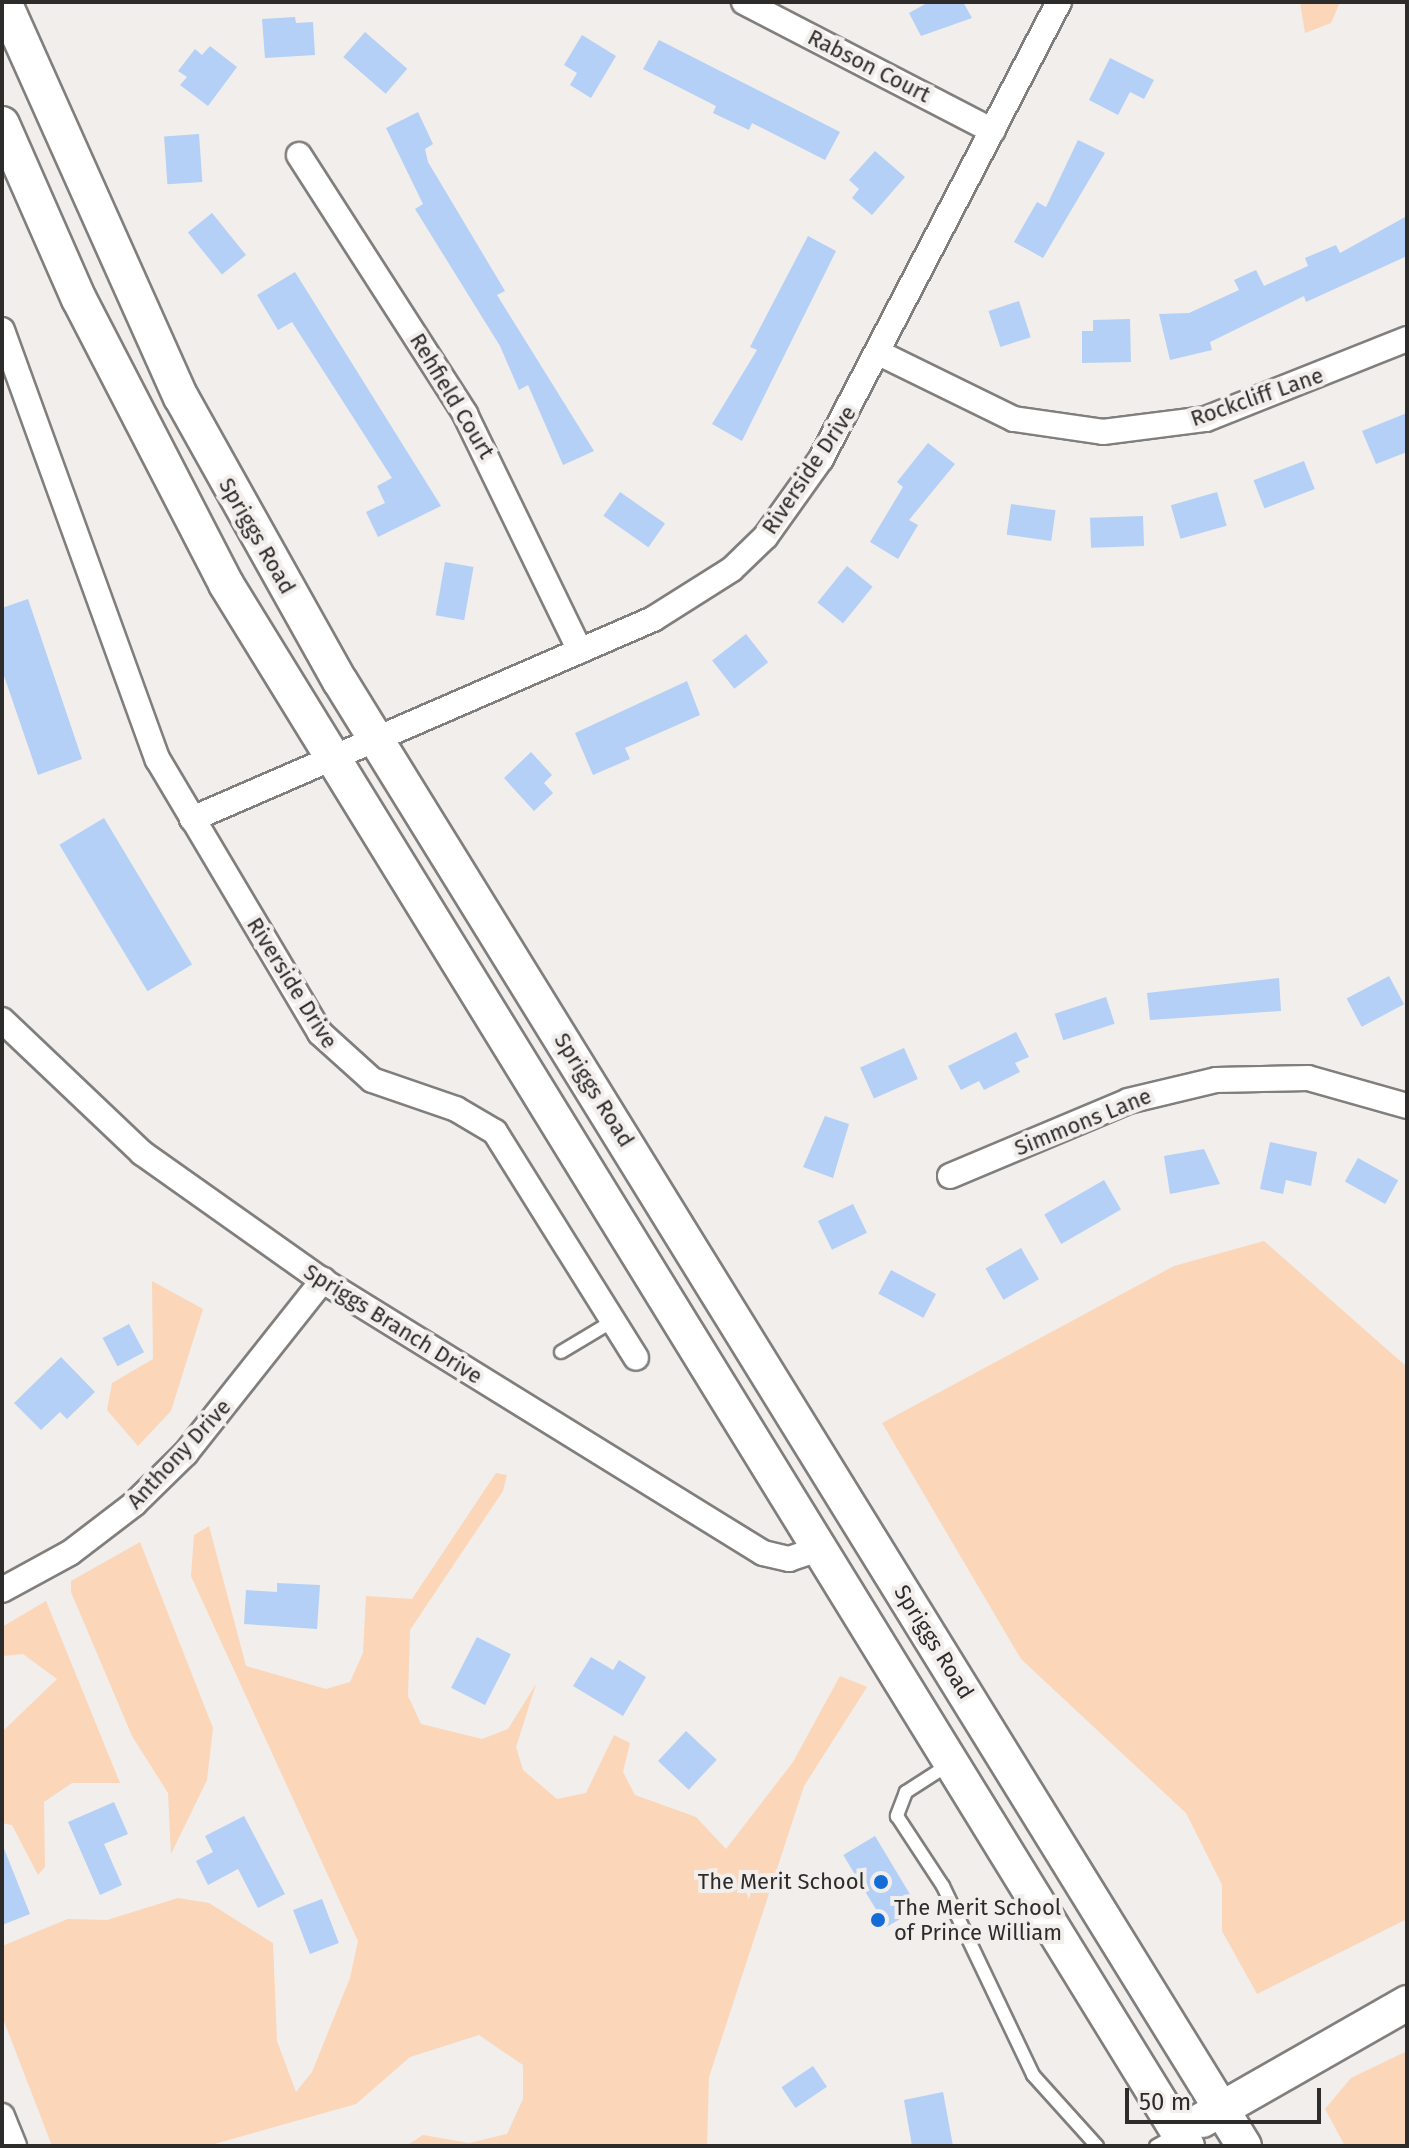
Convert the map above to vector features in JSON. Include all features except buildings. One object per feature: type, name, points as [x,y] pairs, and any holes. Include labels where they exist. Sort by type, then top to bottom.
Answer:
[{"type":"main road","name":"Spriggs Road","points":[[4,2],[181,397],[376,735],[1244,2146]]},
{"type":"main road","name":"Spriggs Road","points":[[2,124],[149,444],[330,755],[955,1761],[1174,2142]]},
{"type":"main road","points":[[1174,2142],[1221,2109],[1407,2003]]},
{"type":"street","name":"Rabson Court","points":[[744,2],[993,131]]},
{"type":"street","name":"Riverside Drive","points":[[192,819],[330,755],[580,651],[687,602],[766,536],[821,459],[879,353],[1059,2]]},
{"type":"street","name":"Rehfield Court","points":[[299,155],[465,414],[580,651]]},
{"type":"street","name":"Riverside Drive","points":[[2,330],[158,760],[329,1046],[372,1080],[456,1109],[495,1132],[636,1358]]},
{"type":"street","name":"Rockcliff Lane","points":[[879,353],[1014,419],[1103,432],[1206,419],[1407,339]]},
{"type":"street","name":"Spriggs Branch Drive","points":[[2,1020],[142,1153],[323,1280],[663,1492],[776,1558],[823,1547]]},
{"type":"street","name":"Simmons Lane","points":[[950,1176],[1128,1101],[1216,1080],[1308,1078],[1407,1106]]},
{"type":"street","name":"Anthony Drive","points":[[2,1590],[70,1553],[134,1504],[186,1453],[323,1280]]},
{"type":"street","points":[[2,2116],[14,2146]]},
{"type":"lane","points":[[561,1352],[613,1321]]},
{"type":"lane","points":[[955,1761],[906,1792],[897,1816],[943,1886],[1033,2075],[1097,2146]]},
{"type":"shaded area","points":[[1300,2],[1340,2],[1331,23],[1305,33]]},
{"type":"shaded area","points":[[1264,1241],[1407,1367],[1407,1919],[1257,1994],[1222,1931],[1222,1885],[1186,1813],[1021,1659],[882,1423],[1174,1266]]},
{"type":"shaded area","points":[[152,1281],[203,1309],[171,1411],[138,1446],[107,1410],[112,1383],[153,1359]]},
{"type":"shaded area","points":[[496,1473],[507,1475],[503,1491],[410,1630],[408,1696],[421,1724],[482,1739],[508,1729],[536,1684],[516,1747],[523,1770],[557,1799],[586,1793],[614,1735],[630,1743],[623,1772],[635,1795],[696,1817],[726,1849],[793,1762],[840,1676],[867,1687],[804,1786],[709,2077],[707,2146],[406,2146],[423,2135],[469,2143],[507,2134],[523,2099],[523,2065],[479,2035],[410,2057],[356,2104],[207,2146],[52,2146],[2,2016],[2,1946],[68,1919],[107,1920],[178,1898],[209,1903],[273,1943],[277,2041],[296,2092],[312,2072],[350,1978],[358,1941],[191,1576],[194,1535],[209,1526],[246,1666],[326,1689],[350,1682],[363,1653],[366,1596],[412,1599]]},
{"type":"shaded area","points":[[140,1542],[213,1728],[207,1780],[171,1854],[168,1793],[132,1736],[71,1592],[71,1581]]},
{"type":"shaded area","points":[[46,1601],[120,1783],[72,1783],[44,1802],[45,1867],[38,1875],[12,1825],[2,1823],[2,1743],[4,1730],[57,1679],[23,1654],[2,1656],[2,1627]]},
{"type":"shaded area","points":[[1407,2051],[1407,2146],[1345,2146],[1325,2109],[1351,2078]]},
{"type":"place","name":"The Merit School","points":[[881,1882]]},
{"type":"place","name":"The Merit School of Prince William","points":[[878,1920]]}]
